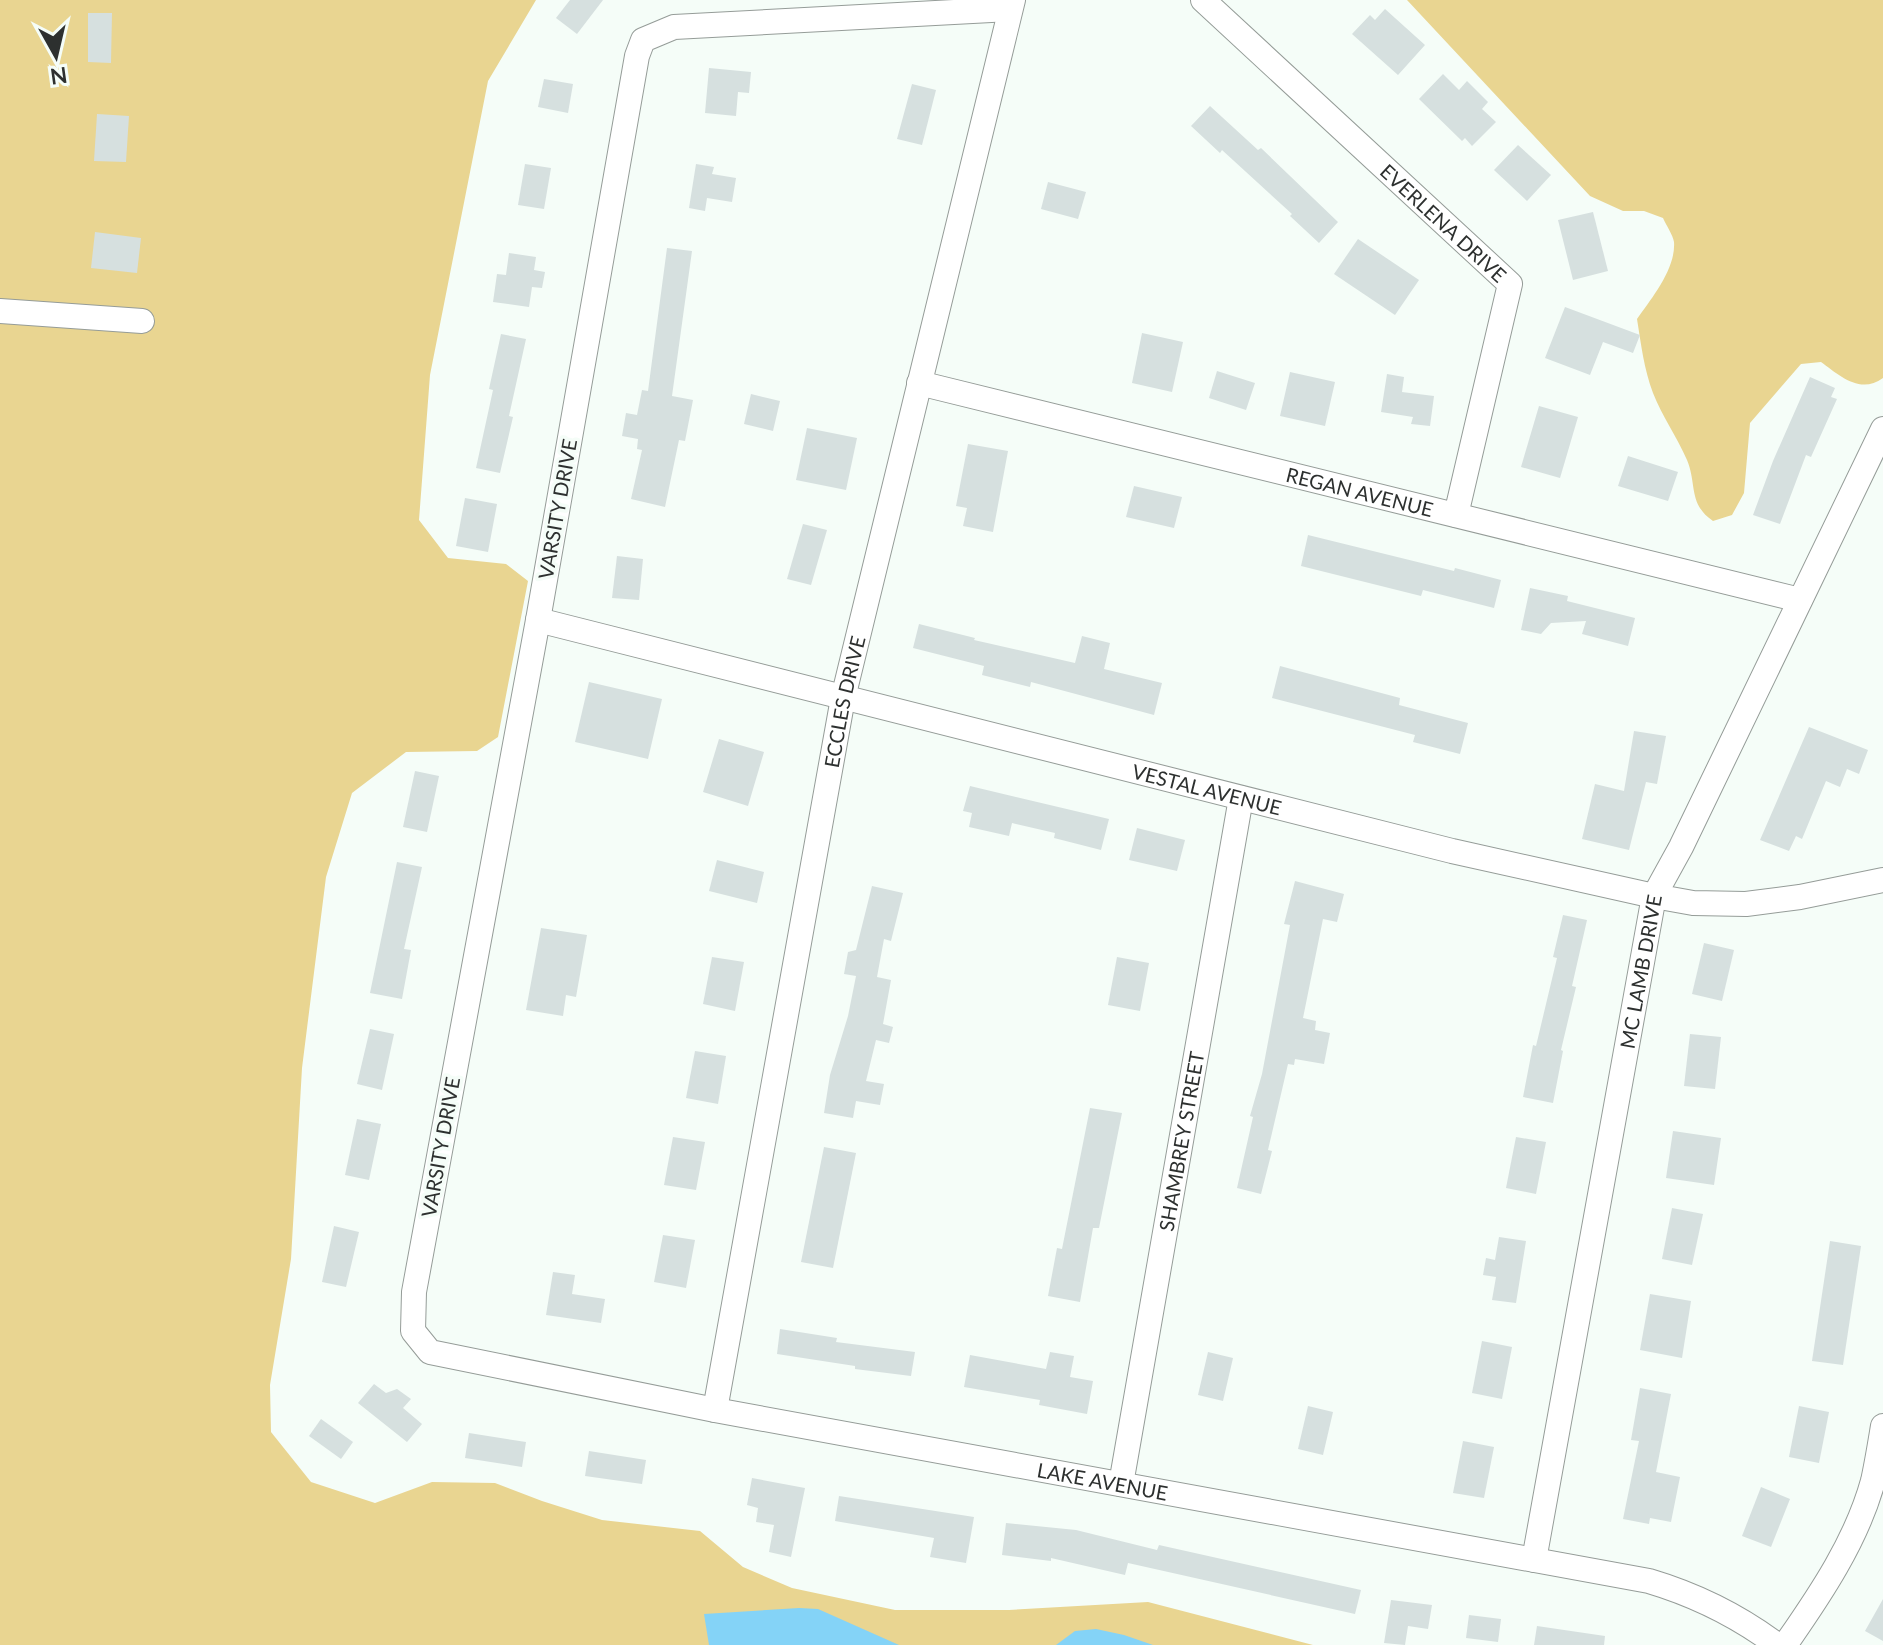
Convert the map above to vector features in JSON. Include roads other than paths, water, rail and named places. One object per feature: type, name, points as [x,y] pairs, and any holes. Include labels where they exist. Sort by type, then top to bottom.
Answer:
[{"type":"street","name":"EVERLENA DRIVE","points":[[1203,0],[1510,284],[1456,515]]},
{"type":"street","name":"ECCLES DRIVE","points":[[715,1410],[843,698],[1012,5]]},
{"type":"street","name":"VARSITY DRIVE","points":[[420,1342],[413,1331],[414,1292],[538,620],[637,56],[643,40],[674,27],[1012,5]]},
{"type":"street","points":[[0,311],[142,321]]},
{"type":"street","name":"REGAN AVENUE","points":[[919,383],[1800,600]]},
{"type":"street","name":"MC LAMB DRIVE","points":[[1534,1560],[1654,896],[1681,847],[1883,429]]},
{"type":"street","name":"VESTAL AVENUE","points":[[538,620],[1452,851],[1654,896],[1693,903],[1746,904],[1800,897],[1883,880]]},
{"type":"street","name":"SHAMBREY STREET","points":[[1121,1484],[1241,798]]},
{"type":"street","name":"LAKE AVENUE","points":[[420,1342],[430,1352],[715,1410],[1649,1581],[1688,1593],[1724,1610],[1777,1645]]},
{"type":"street","points":[[1785,1645],[1833,1571],[1857,1522],[1872,1484],[1883,1426]]},
{"type":"water","points":[[818,1609],[899,1645],[709,1645],[704,1614]]},
{"type":"water","points":[[1096,1629],[1153,1645],[1056,1645],[1075,1631]]}]
